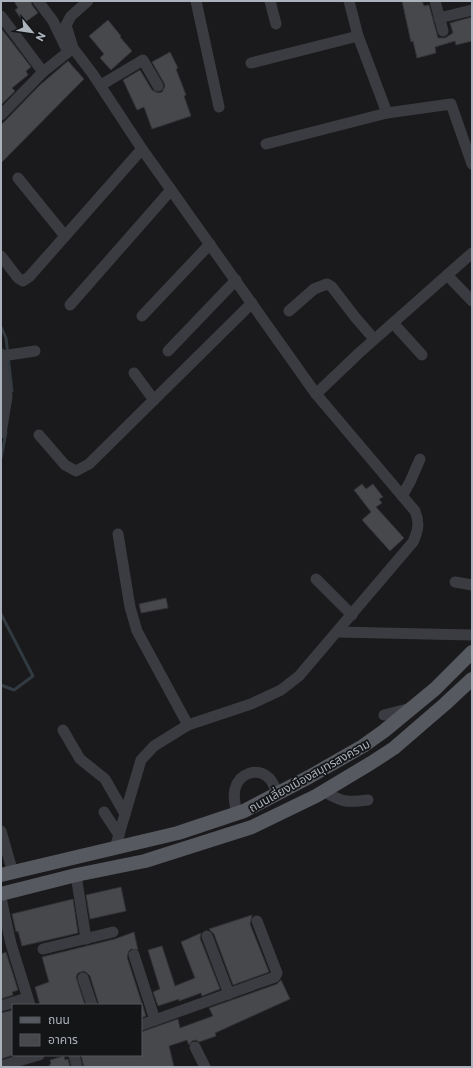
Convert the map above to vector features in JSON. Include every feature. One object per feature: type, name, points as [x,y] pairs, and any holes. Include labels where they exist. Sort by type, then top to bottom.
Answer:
[{"type":"main road","name":"ถนนเลี่ยงเมืองสมุทรสงคราม","points":[[7,874],[117,842],[178,833],[238,813],[278,794],[363,746],[384,732],[435,689],[472,652]]},
{"type":"main road","name":"ถนนเลี่ยงเมืองสมุทรสงคราม","points":[[1,894],[76,875],[145,861],[252,827],[323,792],[372,763],[394,748],[472,679]]},
{"type":"street","points":[[38,1],[53,21],[70,50],[100,85],[142,149],[316,394],[415,511],[419,520],[417,533],[413,542],[299,676],[281,690],[251,704],[188,726],[154,746],[141,760],[117,842]]},
{"type":"street","points":[[196,1],[219,107]]},
{"type":"street","points":[[270,1],[276,24]]},
{"type":"street","points":[[349,1],[358,36],[387,113]]},
{"type":"street","points":[[434,1],[443,31]]},
{"type":"street","points":[[70,50],[66,25],[70,16],[85,2]]},
{"type":"street","points":[[439,18],[472,10]]},
{"type":"street","points":[[1,16],[43,72]]},
{"type":"street","points":[[251,63],[358,36]]},
{"type":"street","points":[[1,115],[43,72],[70,50]]},
{"type":"street","points":[[100,85],[142,60],[158,86]]},
{"type":"street","points":[[266,144],[387,113],[451,104],[472,164]]},
{"type":"street","points":[[1,256],[22,281],[29,277],[142,149]]},
{"type":"street","points":[[18,178],[65,236]]},
{"type":"street","points":[[70,305],[171,190]]},
{"type":"street","points":[[142,316],[210,244]]},
{"type":"street","points":[[316,394],[374,339],[472,253]]},
{"type":"street","points":[[447,275],[472,301]]},
{"type":"street","points":[[168,351],[236,280]]},
{"type":"street","points":[[289,311],[314,289],[327,284],[332,287],[374,339]]},
{"type":"street","points":[[39,435],[65,465],[76,470],[89,464],[252,303]]},
{"type":"street","points":[[393,323],[422,355]]},
{"type":"street","points":[[2,428],[7,397],[5,355],[35,351]]},
{"type":"street","points":[[134,373],[154,400]]},
{"type":"street","points":[[402,496],[420,459]]},
{"type":"street","points":[[118,534],[130,608],[137,631],[188,726]]},
{"type":"street","points":[[316,579],[352,615]]},
{"type":"street","points":[[455,582],[472,585]]},
{"type":"street","points":[[337,632],[472,635]]},
{"type":"street","points":[[384,715],[411,708]]},
{"type":"street","points":[[63,730],[80,759],[105,779],[125,814]]},
{"type":"street","points":[[238,813],[234,800],[235,788],[241,778],[248,772],[259,772],[270,778],[278,794]]},
{"type":"street","points":[[323,792],[340,801],[351,802],[368,800]]},
{"type":"street","points":[[104,812],[117,842]]},
{"type":"street","points":[[1,831],[7,874]]},
{"type":"street","points":[[76,875],[86,939]]},
{"type":"street","points":[[1,898],[11,944],[28,1001],[1,1006]]},
{"type":"street","points":[[142,1025],[275,977],[277,973],[257,921]]},
{"type":"street","points":[[43,949],[113,932]]},
{"type":"street","points":[[207,936],[229,994]]},
{"type":"street","points":[[134,955],[155,1020]]},
{"type":"street","points":[[83,978],[92,1004]]},
{"type":"street","points":[[195,1047],[205,1067]]},
{"type":"street","points":[[1,1066],[36,1056]]},
{"type":"street","points":[[74,1056],[77,1067]]},
{"type":"building","points":[[14,1],[31,1],[38,13],[24,23],[15,10],[18,8]]},
{"type":"building","points":[[402,1],[422,1],[424,6],[429,5],[438,38],[445,38],[453,33],[450,23],[472,17],[472,41],[456,45],[455,41],[435,47],[436,53],[417,58],[413,41],[411,42]]},
{"type":"building","points":[[108,20],[132,51],[111,70],[100,58],[104,54],[89,36]]},
{"type":"building","points":[[1,28],[31,67],[26,71],[28,75],[12,88],[15,91],[1,105]]},
{"type":"building","points":[[170,52],[178,68],[176,69],[186,95],[184,96],[191,116],[152,129],[144,107],[137,110],[123,80],[140,70],[152,90],[158,93],[162,92],[165,86],[164,83],[152,62]]},
{"type":"building","points":[[68,61],[84,79],[1,163],[1,125],[40,85]]},
{"type":"building","points":[[362,484],[366,489],[373,484],[383,497],[379,499],[382,503],[376,507],[404,538],[390,551],[362,520],[371,512],[354,490]]},
{"type":"building","points":[[166,598],[168,608],[141,613],[139,604]]},
{"type":"building","points":[[121,887],[126,911],[90,919],[86,895]]},
{"type":"building","points":[[73,899],[78,933],[22,946],[18,931],[16,932],[12,914]]},
{"type":"building","points":[[252,915],[250,924],[269,972],[233,985],[214,934],[209,929]]},
{"type":"building","points":[[134,932],[138,950],[131,949],[127,957],[146,1016],[142,1018],[142,1004],[99,1004],[90,976],[84,971],[78,973],[76,977],[85,1004],[40,1004],[35,987],[49,982],[42,957],[115,939]]},
{"type":"building","points":[[201,933],[200,938],[220,989],[202,996],[201,993],[179,1001],[179,999],[158,1006],[153,992],[160,989],[148,950],[162,946],[175,986],[195,978],[181,942]]},
{"type":"building","points":[[6,952],[18,990],[12,992],[13,995],[1,999],[1,954]]},
{"type":"building","points":[[281,980],[290,999],[215,1033],[216,1036],[199,1042],[196,1040],[192,1041],[189,1045],[187,1040],[169,1046],[174,1067],[84,1067],[81,1056],[142,1056],[142,1032],[178,1019],[180,1028],[213,1016],[209,1008],[277,984]]},
{"type":"building","points":[[12,1010],[12,1055],[1,1059],[1,1013]]},
{"type":"building","points":[[64,1056],[65,1060],[68,1059],[70,1067],[50,1067],[50,1060]]},
{"type":"waterway","points":[[1,327],[6,338],[12,391]]},
{"type":"waterway","points":[[1,458],[6,432]]},
{"type":"waterway","points":[[1,614],[33,676],[14,690],[1,685]]}]
